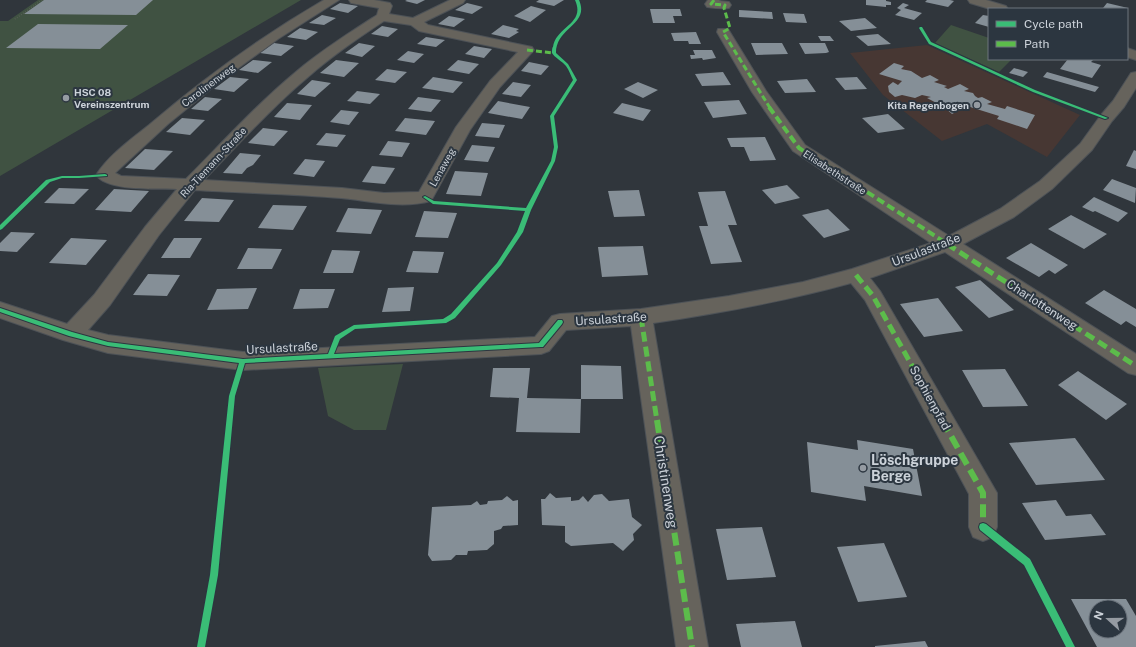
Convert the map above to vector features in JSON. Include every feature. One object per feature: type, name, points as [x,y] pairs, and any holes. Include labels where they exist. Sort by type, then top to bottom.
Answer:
[{"type":"street","name":"Carolinenweg","points":[[118,181],[105,175],[110,167],[164,118],[208,83],[267,40],[333,0]]},
{"type":"street","points":[[355,0],[386,6],[382,17]]},
{"type":"street","points":[[415,22],[458,0]]},
{"type":"street","points":[[974,0],[999,8]]},
{"type":"street","name":"Lenaweg","points":[[118,181],[342,193],[357,196],[414,200],[425,197],[462,130],[495,84],[527,50],[424,28],[415,22],[382,17]]},
{"type":"street","name":"Ria-Tiemann-Straße","points":[[71,334],[102,300],[152,231],[190,184],[252,121],[302,74],[342,43],[382,17]]},
{"type":"street","name":"Elisabethstraße","points":[[723,32],[759,92],[798,148],[948,244]]},
{"type":"street","name":"Ursulastraße","points":[[0,310],[71,334],[108,344],[243,361],[541,345],[560,322],[641,317],[729,304],[803,289],[856,275],[948,244],[1007,213],[1046,185],[1086,147],[1106,118],[1119,104],[1136,76]]},
{"type":"street","name":"Charlottenweg","points":[[948,244],[1136,366]]},
{"type":"street","name":"Sophienpfad","points":[[856,275],[873,296],[983,493],[983,527]]},
{"type":"street","name":"Christinenweg","points":[[641,317],[692,647]]},
{"type":"path","points":[[15,19],[42,0]]},
{"type":"shaded area","name":"Kita Regenbogen","points":[[927,45],[1080,115],[1047,157],[987,124],[942,141],[883,95],[850,53]]},
{"type":"green space","name":"HSC 08 Vereinszentrum","points":[[38,0],[301,0],[0,176],[0,21],[8,21]]},
{"type":"green space","points":[[951,25],[988,38],[988,60],[1011,60],[999,72],[935,43]]},
{"type":"green space","points":[[403,364],[386,430],[354,430],[328,416],[318,368]]},
{"type":"building","points":[[44,0],[153,0],[136,15],[24,14]]},
{"type":"building","points":[[425,0],[417,4],[405,1]]},
{"type":"building","points":[[539,0],[564,0],[554,6],[536,2]]},
{"type":"building","points":[[866,0],[886,0],[891,2],[891,5],[886,5],[886,7],[866,5]]},
{"type":"building","points":[[927,0],[954,1],[948,7],[925,2]]},
{"type":"building","points":[[340,3],[358,6],[348,13],[330,9]]},
{"type":"building","points":[[467,3],[483,7],[472,14],[455,10]]},
{"type":"building","points":[[903,3],[909,5],[904,8],[922,13],[914,20],[895,15],[901,10],[897,8]]},
{"type":"building","points":[[1107,3],[1128,8],[1103,8]]},
{"type":"building","points":[[531,6],[546,10],[530,22],[514,16]]},
{"type":"building","points":[[650,9],[680,9],[682,16],[673,16],[675,23],[653,23]]},
{"type":"building","points":[[739,10],[772,12],[773,19],[739,17]]},
{"type":"building","points":[[783,13],[804,14],[807,23],[786,22]]},
{"type":"building","points":[[322,15],[336,18],[324,25],[309,23]]},
{"type":"building","points":[[983,15],[988,16],[988,27],[975,23]]},
{"type":"building","points":[[449,16],[465,19],[454,27],[438,24]]},
{"type":"building","points":[[865,18],[877,28],[851,31],[839,21]]},
{"type":"building","points":[[38,24],[128,25],[100,49],[6,48]]},
{"type":"building","points":[[503,25],[519,29],[516,31],[519,32],[509,38],[491,34]]},
{"type":"building","points":[[382,26],[398,29],[388,37],[371,34]]},
{"type":"building","points":[[300,28],[318,32],[306,40],[287,37]]},
{"type":"building","points":[[696,32],[701,44],[689,44],[688,41],[674,41],[671,33]]},
{"type":"building","points":[[878,34],[891,44],[868,46],[856,36]]},
{"type":"building","points":[[818,36],[830,36],[834,41],[821,41]]},
{"type":"building","points":[[426,37],[445,40],[436,47],[417,44]]},
{"type":"building","points":[[274,43],[294,46],[281,56],[260,53]]},
{"type":"building","points":[[359,43],[375,46],[362,57],[345,53]]},
{"type":"building","points":[[751,43],[782,43],[788,54],[756,55]]},
{"type":"building","points":[[799,43],[825,43],[829,52],[805,54]]},
{"type":"building","points":[[474,46],[492,49],[484,58],[465,54]]},
{"type":"building","points":[[693,50],[712,50],[716,58],[703,60],[702,58],[691,59],[690,55],[695,55]]},
{"type":"building","points":[[408,51],[424,54],[414,63],[397,60]]},
{"type":"building","points":[[253,60],[272,62],[258,73],[239,70]]},
{"type":"building","points":[[336,60],[359,63],[344,77],[320,73]]},
{"type":"building","points":[[458,60],[479,64],[469,74],[447,70]]},
{"type":"building","points":[[1067,60],[1093,60],[1091,62],[1101,65],[1092,78],[1060,69]]},
{"type":"building","points":[[529,62],[549,66],[541,75],[521,71]]},
{"type":"building","points":[[894,63],[904,66],[901,69],[911,71],[922,78],[930,75],[939,80],[934,82],[947,86],[944,87],[948,89],[960,84],[969,89],[964,91],[973,93],[978,98],[982,97],[992,102],[987,104],[1005,109],[1007,106],[1035,115],[1027,129],[997,119],[999,116],[967,106],[952,114],[944,107],[927,98],[931,97],[922,95],[915,98],[902,95],[895,97],[889,92],[888,86],[893,82],[898,85],[902,81],[879,74]]},
{"type":"building","points":[[1014,68],[1028,72],[1023,77],[1009,73]]},
{"type":"building","points":[[387,69],[407,72],[395,83],[375,80]]},
{"type":"building","points":[[723,72],[731,85],[702,86],[695,74]]},
{"type":"building","points":[[1047,72],[1099,87],[1095,92],[1043,77]]},
{"type":"building","points":[[230,77],[249,79],[234,92],[214,89]]},
{"type":"building","points":[[433,77],[463,82],[453,93],[422,88]]},
{"type":"building","points":[[857,77],[867,89],[845,90],[835,78]]},
{"type":"building","points":[[807,79],[816,92],[785,93],[777,81]]},
{"type":"building","points":[[312,80],[331,83],[315,97],[297,94]]},
{"type":"building","points":[[513,82],[531,85],[521,97],[502,94]]},
{"type":"building","points":[[638,82],[658,90],[643,98],[624,89]]},
{"type":"building","points":[[357,91],[380,94],[370,104],[347,101]]},
{"type":"building","points":[[205,97],[222,99],[208,111],[191,109]]},
{"type":"building","points":[[418,97],[441,100],[431,112],[408,109]]},
{"type":"building","points":[[739,100],[747,114],[713,118],[704,102]]},
{"type":"building","points":[[498,101],[530,107],[522,119],[488,113]]},
{"type":"building","points":[[287,103],[312,105],[300,120],[274,117]]},
{"type":"building","points":[[622,103],[651,110],[643,121],[613,113]]},
{"type":"building","points":[[341,110],[359,112],[349,125],[330,122]]},
{"type":"building","points":[[888,114],[905,129],[878,133],[862,118]]},
{"type":"building","points":[[182,118],[205,120],[190,135],[166,132]]},
{"type":"building","points":[[405,118],[435,121],[426,135],[395,131]]},
{"type":"building","points":[[482,123],[505,125],[499,138],[475,136]]},
{"type":"building","points":[[263,128],[288,131],[274,146],[248,143]]},
{"type":"building","points":[[326,133],[346,135],[337,147],[316,145]]},
{"type":"building","points":[[765,137],[776,160],[750,161],[744,147],[731,147],[727,138]]},
{"type":"building","points":[[388,141],[410,143],[402,157],[379,155]]},
{"type":"building","points":[[472,145],[495,147],[488,162],[464,160]]},
{"type":"building","points":[[145,149],[173,151],[154,170],[125,168]]},
{"type":"building","points":[[1134,150],[1136,151],[1136,169],[1126,166]]},
{"type":"building","points":[[240,153],[261,155],[253,165],[247,168],[242,174],[223,173]]},
{"type":"building","points":[[305,159],[325,161],[314,177],[293,174]]},
{"type":"building","points":[[372,166],[395,168],[385,184],[362,182]]},
{"type":"building","points":[[455,171],[488,173],[481,196],[446,194]]},
{"type":"building","points":[[1112,179],[1136,188],[1135,203],[1103,190]]},
{"type":"building","points":[[787,185],[800,198],[775,204],[762,190]]},
{"type":"building","points":[[59,188],[89,189],[74,204],[44,203]]},
{"type":"building","points":[[114,189],[149,191],[131,212],[95,210]]},
{"type":"building","points":[[639,190],[645,216],[614,217],[608,191]]},
{"type":"building","points":[[725,191],[737,225],[728,225],[742,262],[711,264],[699,226],[708,226],[698,192]]},
{"type":"building","points":[[1094,197],[1128,213],[1118,222],[1095,211],[1093,212],[1082,207]]},
{"type":"building","points":[[202,198],[234,200],[219,222],[184,221]]},
{"type":"building","points":[[273,205],[307,206],[293,230],[258,228]]},
{"type":"building","points":[[348,208],[382,210],[371,234],[336,232]]},
{"type":"building","points":[[828,209],[850,230],[824,238],[802,215]]},
{"type":"building","points":[[424,211],[457,213],[448,238],[415,237]]},
{"type":"building","points":[[1071,215],[1107,234],[1084,249],[1048,229]]},
{"type":"building","points":[[11,232],[35,233],[17,252],[0,251],[0,243]]},
{"type":"building","points":[[71,238],[107,240],[86,265],[49,263]]},
{"type":"building","points":[[174,238],[202,238],[190,258],[161,258]]},
{"type":"building","points":[[1031,243],[1068,265],[1055,274],[1049,270],[1039,277],[1006,258]]},
{"type":"building","points":[[643,246],[648,275],[602,277],[598,247]]},
{"type":"building","points":[[248,248],[282,249],[272,269],[237,269]]},
{"type":"building","points":[[332,250],[360,251],[353,273],[323,273]]},
{"type":"building","points":[[413,251],[444,252],[438,273],[406,272]]},
{"type":"building","points":[[148,274],[180,275],[167,296],[133,295]]},
{"type":"building","points":[[980,280],[1014,310],[989,318],[955,287]]},
{"type":"building","points":[[414,287],[410,311],[382,312],[388,288]]},
{"type":"building","points":[[257,288],[248,309],[207,310],[217,289]]},
{"type":"building","points":[[300,289],[335,289],[328,308],[293,309]]},
{"type":"building","points":[[1104,290],[1136,309],[1136,327],[1126,321],[1121,325],[1085,303]]},
{"type":"building","points":[[938,298],[963,331],[924,337],[900,304]]},
{"type":"building","points":[[581,365],[621,366],[623,399],[581,399]]},
{"type":"building","points":[[493,368],[530,368],[527,398],[581,399],[580,433],[516,432],[519,398],[490,397]]},
{"type":"building","points":[[1005,369],[1028,406],[983,407],[962,370]]},
{"type":"building","points":[[1078,371],[1127,404],[1106,420],[1058,385]]},
{"type":"building","points":[[1075,438],[1105,480],[1036,485],[1009,443]]},
{"type":"building","name":"Löschgruppe Berge","points":[[857,440],[913,449],[922,496],[864,486],[866,501],[811,492],[807,442],[858,450]]},
{"type":"building","points":[[550,493],[556,498],[571,497],[571,501],[579,500],[583,496],[588,502],[594,495],[602,494],[609,501],[629,499],[632,517],[642,525],[633,534],[634,540],[623,551],[613,543],[571,546],[565,542],[565,526],[542,525],[541,499],[545,499]]},
{"type":"building","points":[[507,496],[513,501],[518,500],[518,525],[503,526],[501,529],[494,531],[494,544],[487,550],[468,551],[467,555],[456,555],[451,560],[432,561],[428,555],[432,507],[471,505],[477,501],[480,505],[487,504],[488,501],[502,500]]},
{"type":"building","points":[[1056,500],[1066,516],[1091,514],[1106,535],[1045,540],[1022,503]]},
{"type":"building","points":[[762,527],[776,577],[727,580],[716,529]]},
{"type":"building","points":[[884,543],[907,597],[858,602],[837,547]]},
{"type":"building","points":[[1071,599],[1088,599],[1088,630]]},
{"type":"building","points":[[1128,602],[1136,616],[1136,647],[1097,647],[1093,639],[1128,639]]},
{"type":"building","points":[[795,621],[802,647],[741,647],[736,624]]},
{"type":"building","points":[[925,641],[928,647],[875,647],[875,646]]},
{"type":"marked path","points":[[714,0],[711,4],[725,5],[724,8],[730,28],[723,32],[759,92],[799,148],[1136,366]]},
{"type":"marked path","points":[[527,50],[554,53]]},
{"type":"marked path","points":[[856,275],[873,296],[983,493],[983,527],[986,529]]},
{"type":"marked path","points":[[641,317],[692,647]]},
{"type":"cycle path","points":[[330,357],[337,338],[354,327],[444,321],[453,316],[499,264],[520,232],[528,210],[553,161],[556,147],[552,116],[575,80],[567,65],[554,53],[554,47],[558,38],[580,13],[580,7],[577,0]]},
{"type":"cycle path","points":[[921,28],[930,43],[1034,91],[1106,118]]},
{"type":"cycle path","points":[[0,228],[48,181],[62,177],[105,175]]},
{"type":"cycle path","points":[[425,197],[433,202],[528,210]]},
{"type":"cycle path","points":[[0,310],[71,334],[108,344],[243,361],[541,345],[560,322]]},
{"type":"cycle path","points":[[201,647],[214,575],[232,396],[243,361]]},
{"type":"cycle path","points":[[983,527],[1027,562],[1071,647]]},
{"type":"place","name":"HSC 08 Vereinszentrum","points":[[66,98]]},
{"type":"place","name":"Kita Regenbogen","points":[[977,105]]},
{"type":"place","name":"Löschgruppe Berge","points":[[863,468]]}]
